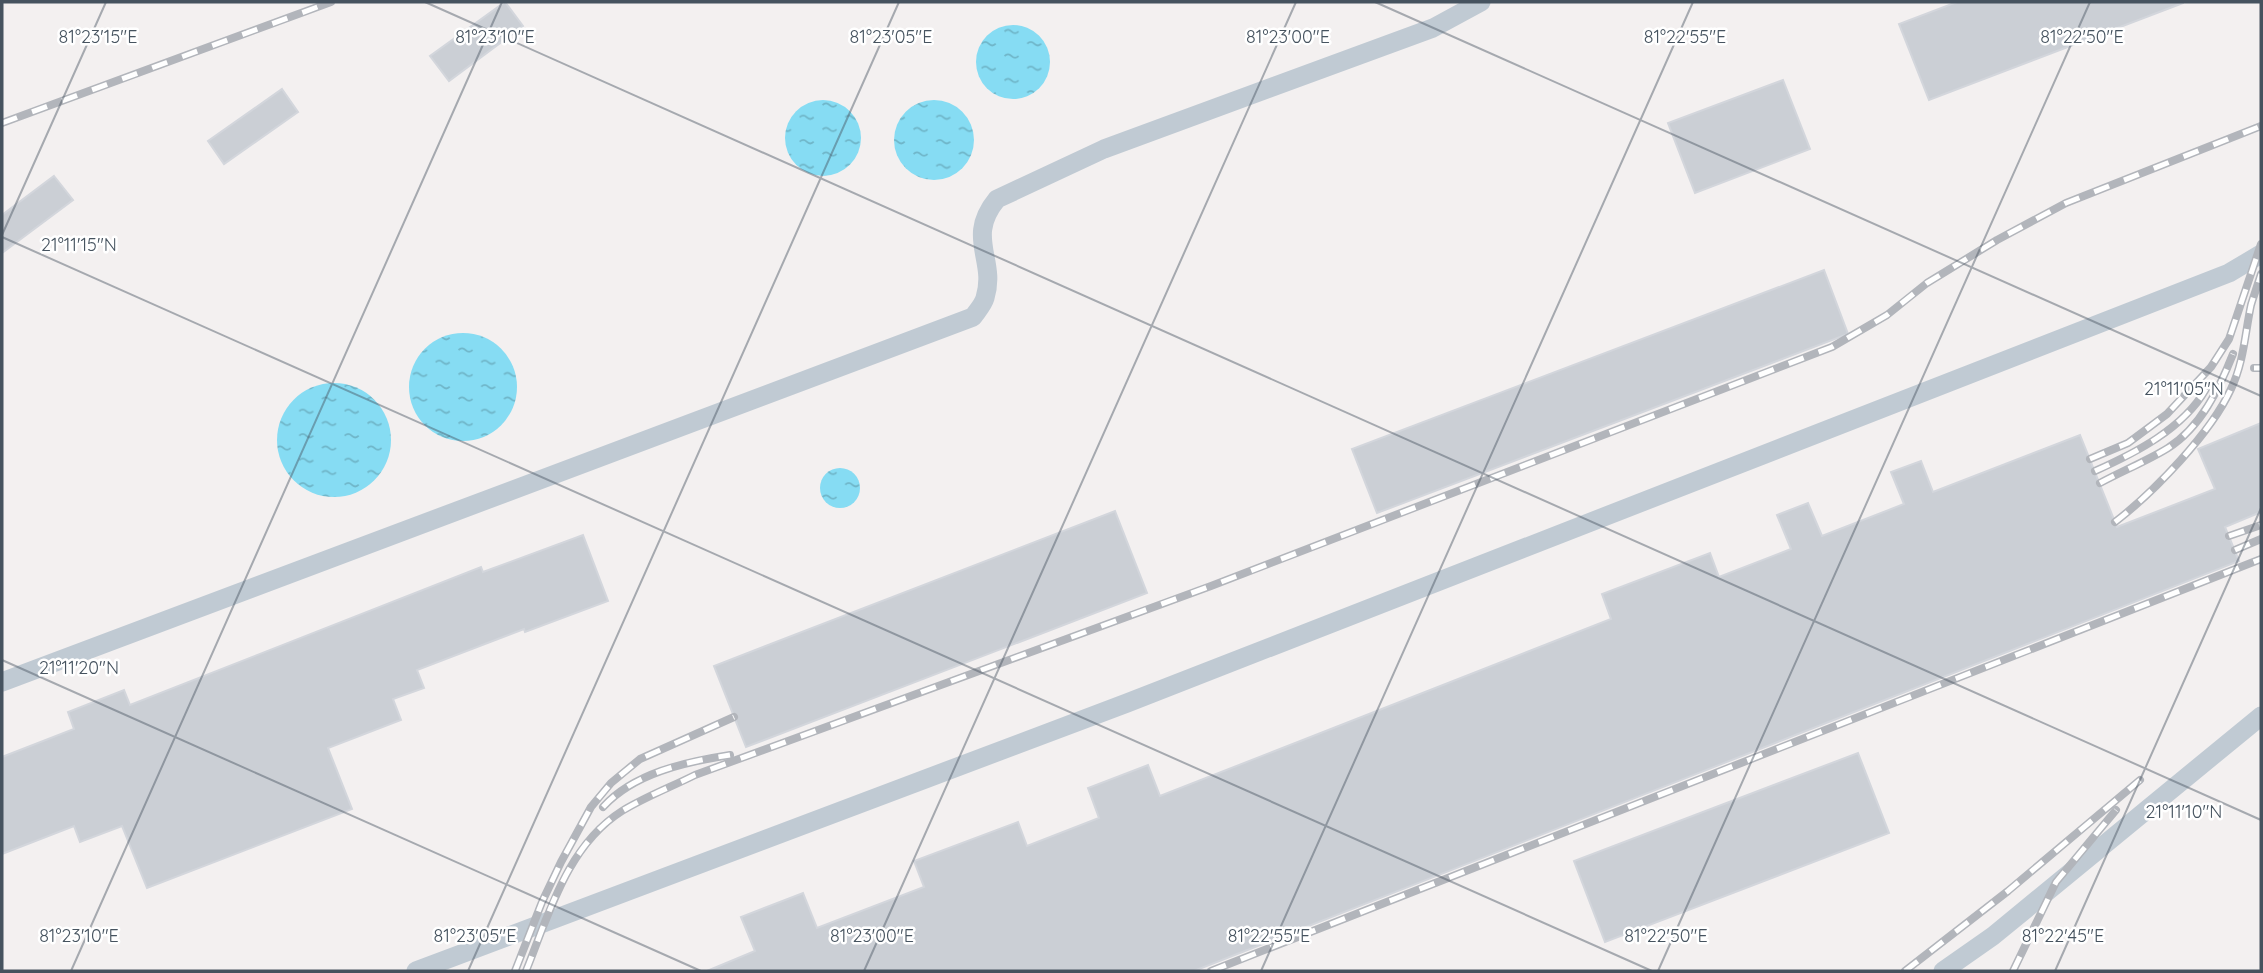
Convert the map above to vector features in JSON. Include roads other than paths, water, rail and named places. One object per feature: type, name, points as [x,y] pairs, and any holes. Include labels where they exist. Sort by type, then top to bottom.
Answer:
[{"type":"lane","points":[[2,682],[973,317],[984,300],[988,272],[981,243],[985,213],[997,199],[1104,149],[1433,28],[1481,2]]},
{"type":"lane","points":[[416,971],[1140,698],[2229,273],[2261,254]]},
{"type":"lane","points":[[1944,971],[1993,936],[2261,716]]},
{"type":"water","points":[[1013,25],[1027,28],[1039,36],[1047,48],[1050,62],[1047,76],[1039,88],[1027,96],[1013,99],[999,96],[987,88],[979,76],[976,62],[979,48],[987,36],[999,28]]},
{"type":"water","points":[[831,100],[844,106],[855,117],[861,130],[859,153],[844,170],[831,176],[815,176],[802,170],[787,153],[785,130],[791,117],[808,102]]},
{"type":"water","points":[[934,100],[949,103],[962,112],[971,125],[974,140],[971,155],[962,168],[949,177],[934,180],[919,177],[906,168],[897,155],[894,140],[897,125],[906,112],[919,103]]},
{"type":"water","points":[[463,333],[484,337],[501,349],[513,366],[517,387],[513,408],[501,425],[484,437],[463,441],[442,437],[425,425],[413,408],[409,387],[413,366],[425,349],[442,337]]},
{"type":"water","points":[[334,383],[356,387],[375,399],[387,418],[391,440],[387,462],[375,481],[356,493],[334,497],[312,493],[293,481],[281,462],[277,440],[281,418],[293,399],[312,387]]},
{"type":"water","points":[[840,468],[848,469],[854,474],[859,480],[859,496],[854,502],[848,507],[840,508],[832,507],[826,502],[821,496],[820,488],[821,480],[826,474],[832,469]]},
{"type":"railway","points":[[2,123],[331,2]]},
{"type":"railway","points":[[526,971],[562,883],[587,843],[622,811],[649,797],[695,775],[1211,586],[1832,347],[1887,315],[1927,283],[1997,240],[2066,203],[2261,126]]},
{"type":"railway","points":[[2090,459],[2128,443],[2167,414],[2211,367],[2229,339],[2261,244]]},
{"type":"railway","points":[[2115,522],[2147,495],[2180,461],[2222,406],[2239,368],[2251,305],[2261,274]]},
{"type":"railway","points":[[2100,483],[2152,457],[2180,439],[2208,406],[2233,354]]},
{"type":"railway","points":[[2254,368],[2261,368]]},
{"type":"railway","points":[[2095,471],[2142,448],[2171,428],[2185,416],[2206,389]]},
{"type":"railway","points":[[2229,536],[2261,525]]},
{"type":"railway","points":[[2235,550],[2261,539]]},
{"type":"railway","points":[[1211,971],[2261,559]]},
{"type":"railway","points":[[515,971],[561,862],[591,807],[611,783],[640,759],[734,717]]},
{"type":"railway","points":[[603,807],[616,795],[645,777],[696,761],[730,755]]},
{"type":"railway","points":[[1905,971],[2008,891],[2140,780]]},
{"type":"railway","points":[[2013,971],[2056,882],[2116,810]]}]
